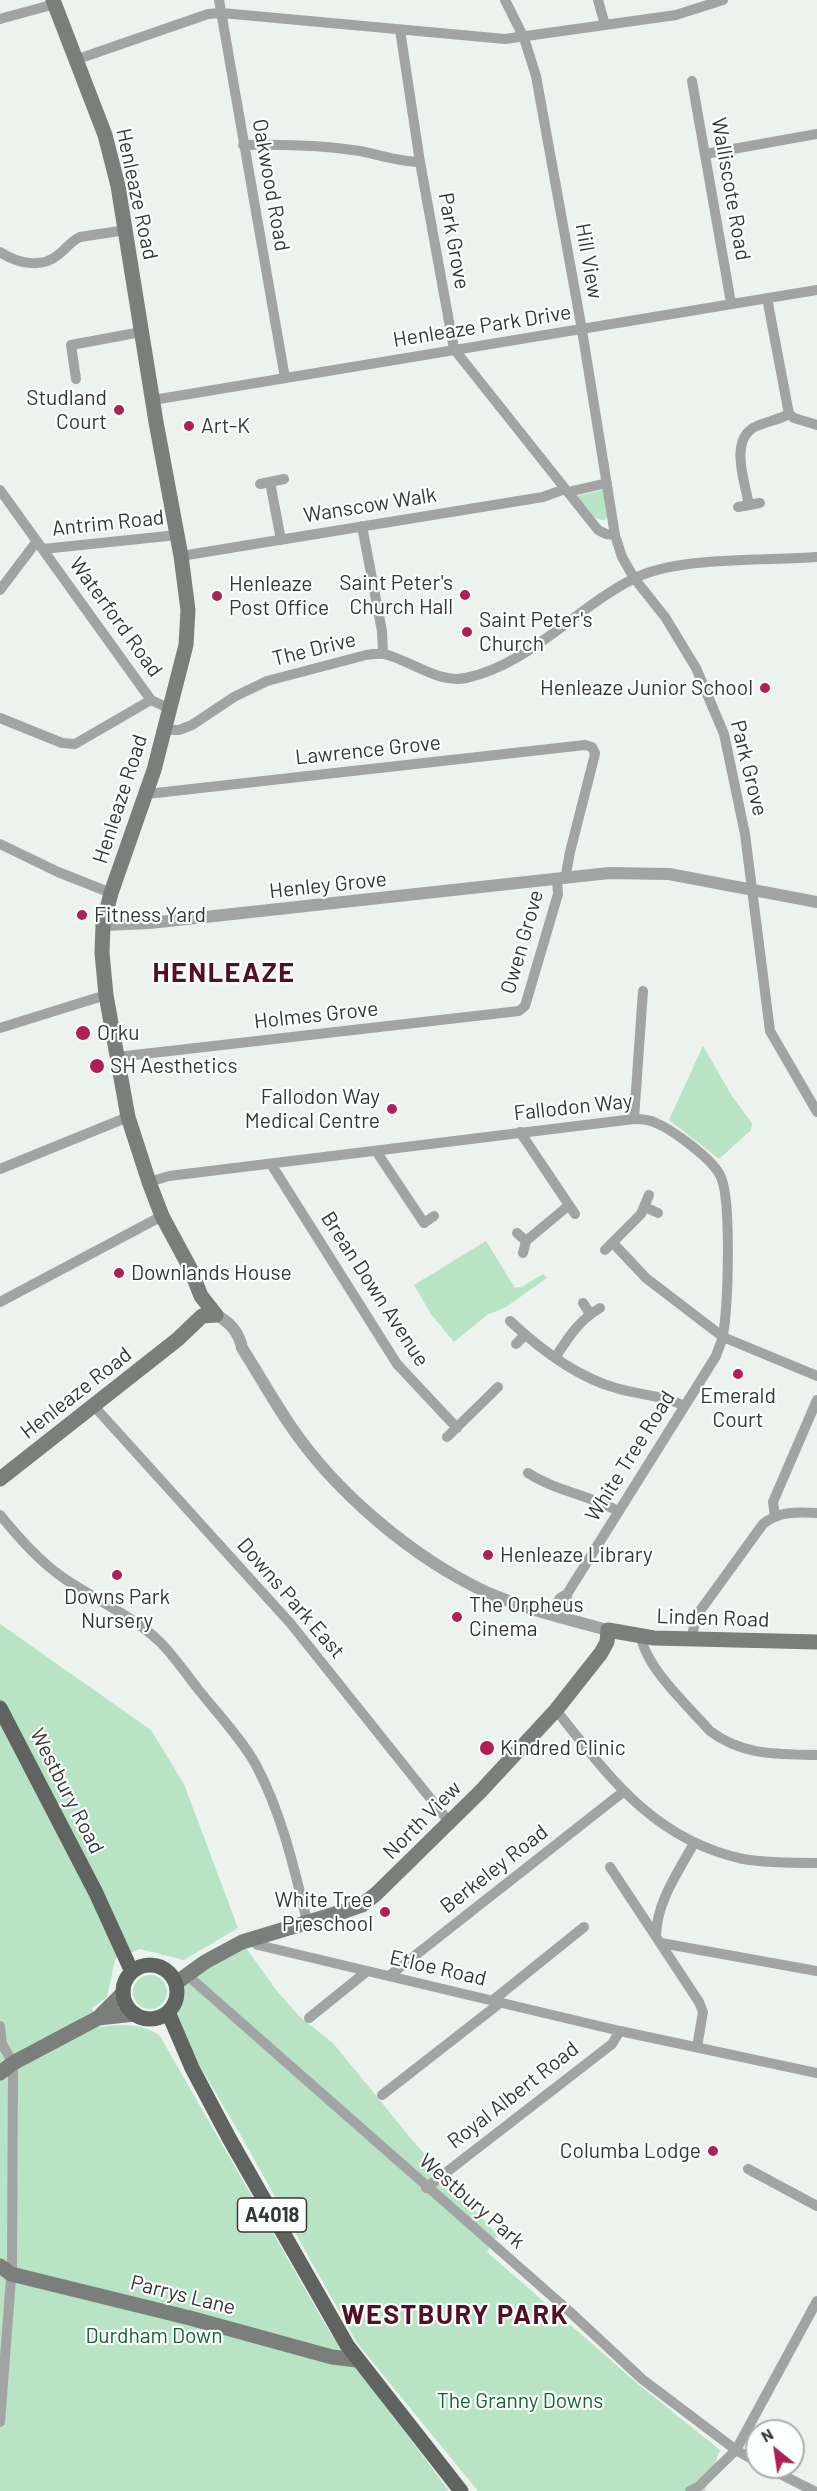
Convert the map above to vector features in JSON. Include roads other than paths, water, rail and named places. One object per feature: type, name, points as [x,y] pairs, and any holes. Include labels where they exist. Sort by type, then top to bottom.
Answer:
[{"type":"main road","name":"Henleaze Road","points":[[0,1479],[178,1339],[202,1329],[216,1315],[215,1300],[190,1268],[162,1216],[149,1182],[128,1117],[106,995],[102,953],[103,925],[111,893],[147,794],[165,730],[188,627],[181,556],[141,332],[126,230],[108,144],[54,2]]},
{"type":"main road","name":"North View","points":[[178,1977],[249,1939],[362,1905],[450,1823],[556,1710],[602,1653],[607,1642],[608,1630]]},
{"type":"main road","name":"Linden Road","points":[[608,1630],[641,1636],[691,1639],[817,1642]]},
{"type":"main road","name":"Westbury Road","points":[[0,1708],[137,1969]]},
{"type":"main road","points":[[98,2018],[135,2014],[150,2019],[163,2015],[177,1999],[178,1977],[158,1966],[137,1969],[125,1982],[123,1993],[126,2005],[135,2014]]},
{"type":"main road","points":[[0,2073],[13,2063],[98,2018],[123,1993]]},
{"type":"main road","name":"A4018","points":[[163,2015],[240,2158],[347,2345],[461,2491]]},
{"type":"main road","name":"Parrys Lane","points":[[11,2270],[332,2356],[357,2360]]},
{"type":"main road","points":[[332,2356],[347,2345]]},
{"type":"street","name":"Oakwood Road","points":[[219,0],[285,378]]},
{"type":"street","name":"Hill View","points":[[505,0],[524,38],[536,76],[582,330],[615,535]]},
{"type":"street","points":[[598,0],[605,25]]},
{"type":"street","points":[[75,60],[208,14],[222,13],[505,39],[676,15],[723,0]]},
{"type":"street","points":[[0,19],[54,2]]},
{"type":"street","name":"Park Grove","points":[[400,30],[420,162],[454,349],[598,530],[615,535],[622,557],[634,578],[665,617],[696,668],[724,734],[745,834],[770,1031],[817,1112]]},
{"type":"street","name":"Walliscote Road","points":[[692,81],[731,303]]},
{"type":"street","points":[[705,154],[817,134]]},
{"type":"street","points":[[243,145],[359,151],[420,162]]},
{"type":"street","points":[[0,252],[14,260],[41,263],[58,255],[73,240],[80,237],[126,230]]},
{"type":"street","name":"Henleaze Park Drive","points":[[153,400],[817,290]]},
{"type":"street","points":[[767,298],[789,414],[794,418],[817,425]]},
{"type":"street","points":[[76,379],[71,345],[141,332]]},
{"type":"street","points":[[749,505],[741,460],[742,442],[750,430],[758,425],[789,414]]},
{"type":"street","points":[[281,540],[265,483],[284,479]]},
{"type":"street","points":[[566,491],[607,483]]},
{"type":"street","name":"Waterford Road","points":[[0,490],[151,700],[170,708]]},
{"type":"street","name":"Wanscow Walk","points":[[181,556],[543,497],[566,491]]},
{"type":"street","points":[[362,526],[382,631],[383,654]]},
{"type":"street","name":"Antrim Road","points":[[40,545],[177,535]]},
{"type":"street","points":[[0,590],[40,545]]},
{"type":"street","name":"The Drive","points":[[165,730],[179,730],[192,725],[234,697],[267,681],[366,655],[383,654],[443,677],[463,679],[484,673],[524,652],[634,578],[671,566],[817,557]]},
{"type":"street","points":[[0,718],[62,743],[75,744],[151,700]]},
{"type":"street","name":"Lawrence Grove","points":[[147,794],[585,745],[592,747]]},
{"type":"street","name":"Owen Grove","points":[[519,1011],[525,1006],[570,852],[594,758],[595,753],[592,747]]},
{"type":"street","points":[[0,844],[58,872],[111,893]]},
{"type":"street","name":"Henley Grove","points":[[103,925],[150,923],[609,873],[659,874],[701,879],[817,902]]},
{"type":"street","points":[[633,1119],[644,991]]},
{"type":"street","points":[[0,1028],[106,995]]},
{"type":"street","name":"Holmes Grove","points":[[117,1057],[519,1011]]},
{"type":"street","points":[[0,1169],[128,1117]]},
{"type":"street","name":"Fallodon Way","points":[[149,1182],[169,1176],[520,1132],[633,1119],[646,1120],[664,1127],[708,1160],[720,1173],[726,1190],[727,1292],[723,1337]]},
{"type":"street","points":[[520,1132],[571,1210],[522,1237],[524,1253]]},
{"type":"street","points":[[376,1151],[424,1223],[434,1216]]},
{"type":"street","name":"Brean Down Avenue","points":[[271,1164],[397,1364],[457,1428]]},
{"type":"street","points":[[649,1195],[645,1207],[609,1246],[646,1278],[723,1337],[817,1376]]},
{"type":"street","points":[[645,1207],[658,1213]]},
{"type":"street","points":[[0,1302],[162,1216]]},
{"type":"street","points":[[555,1358],[574,1329],[595,1311],[583,1303]]},
{"type":"street","points":[[216,1315],[230,1323],[241,1341],[242,1348],[299,1437],[342,1488],[401,1540],[477,1587],[550,1615],[608,1630]]},
{"type":"street","points":[[510,1321],[555,1358],[612,1387],[643,1396],[675,1401],[684,1406]]},
{"type":"street","points":[[516,1344],[525,1335]]},
{"type":"street","name":"White Tree Road","points":[[550,1615],[560,1598],[567,1594],[716,1356],[723,1337]]},
{"type":"street","points":[[447,1437],[498,1387]]},
{"type":"street","points":[[775,1516],[773,1502],[817,1400]]},
{"type":"street","name":"Downs Park East","points":[[93,1405],[291,1624],[450,1823]]},
{"type":"street","points":[[528,1473],[571,1494],[607,1505],[618,1511]]},
{"type":"street","points":[[691,1639],[700,1611],[763,1524],[775,1516],[817,1513]]},
{"type":"street","points":[[0,1515],[48,1566],[65,1579],[100,1599],[160,1642],[229,1727],[255,1764],[273,1804],[286,1836],[308,1921]]},
{"type":"street","name":"White Tree Road","points":[[566,1619],[567,1594]]},
{"type":"street","points":[[641,1636],[652,1663],[710,1731],[718,1737],[758,1753],[817,1755]]},
{"type":"street","points":[[556,1710],[623,1792],[653,1817],[694,1843],[744,1859],[817,1863]]},
{"type":"street","name":"Berkeley Road","points":[[389,1976],[623,1792]]},
{"type":"street","points":[[658,1939],[658,1915],[694,1843]]},
{"type":"street","points":[[610,1867],[703,2012],[698,2047]]},
{"type":"street","points":[[382,2096],[584,1927]]},
{"type":"street","name":"Etloe Road","points":[[249,1939],[258,1945],[366,1972],[620,2031],[817,2073]]},
{"type":"street","points":[[658,1939],[817,1971]]},
{"type":"street","points":[[309,2018],[366,1972]]},
{"type":"street","name":"Westbury Park","points":[[178,1977],[200,1986],[426,2188],[569,2311],[642,2379],[745,2455]]},
{"type":"street","points":[[0,2026],[2,2044],[13,2063],[11,2270],[0,2422]]},
{"type":"street","name":"Royal Albert Road","points":[[426,2188],[612,2044],[620,2031]]},
{"type":"street","points":[[748,2169],[817,2206]]},
{"type":"street","points":[[690,2491],[699,2486],[736,2450],[817,2301]]},
{"type":"street","points":[[789,2486],[814,2491]]},
{"type":"place","name":"Studland Court","points":[[119,410]]},
{"type":"place","name":"Art-K","points":[[189,426]]},
{"type":"place","name":"Saint Peter's Church Hall","points":[[465,595]]},
{"type":"place","name":"Henleaze Post Office","points":[[217,596]]},
{"type":"place","name":"Saint Peter's Church","points":[[467,632]]},
{"type":"place","name":"Henleaze Junior School","points":[[765,688]]},
{"type":"place","name":"Fitness Yard","points":[[82,915]]},
{"type":"place","name":"Orku","points":[[83,1033]]},
{"type":"place","name":"SH Aesthetics","points":[[97,1066]]},
{"type":"place","name":"Fallodon Way Medical Centre","points":[[392,1109]]},
{"type":"place","name":"Downlands House","points":[[119,1273]]},
{"type":"place","name":"Emerald Court","points":[[738,1374]]},
{"type":"place","name":"Henleaze Library","points":[[488,1555]]},
{"type":"place","name":"Downs Park Nursery","points":[[117,1575]]},
{"type":"place","name":"The Orpheus Cinema","points":[[457,1617]]},
{"type":"place","name":"Kindred Clinic","points":[[487,1748]]},
{"type":"place","name":"White Tree Preschool","points":[[385,1912]]},
{"type":"place","name":"Columba Lodge","points":[[713,2151]]},
{"type":"district","name":"HENLEAZE","points":[[224,973]]},
{"type":"district","name":"WESTBURY PARK","points":[[455,2315]]},
{"type":"park label","name":"Durdham Down","points":[[154,2336]]},
{"type":"park label","name":"The Granny Downs","points":[[520,2401]]}]
